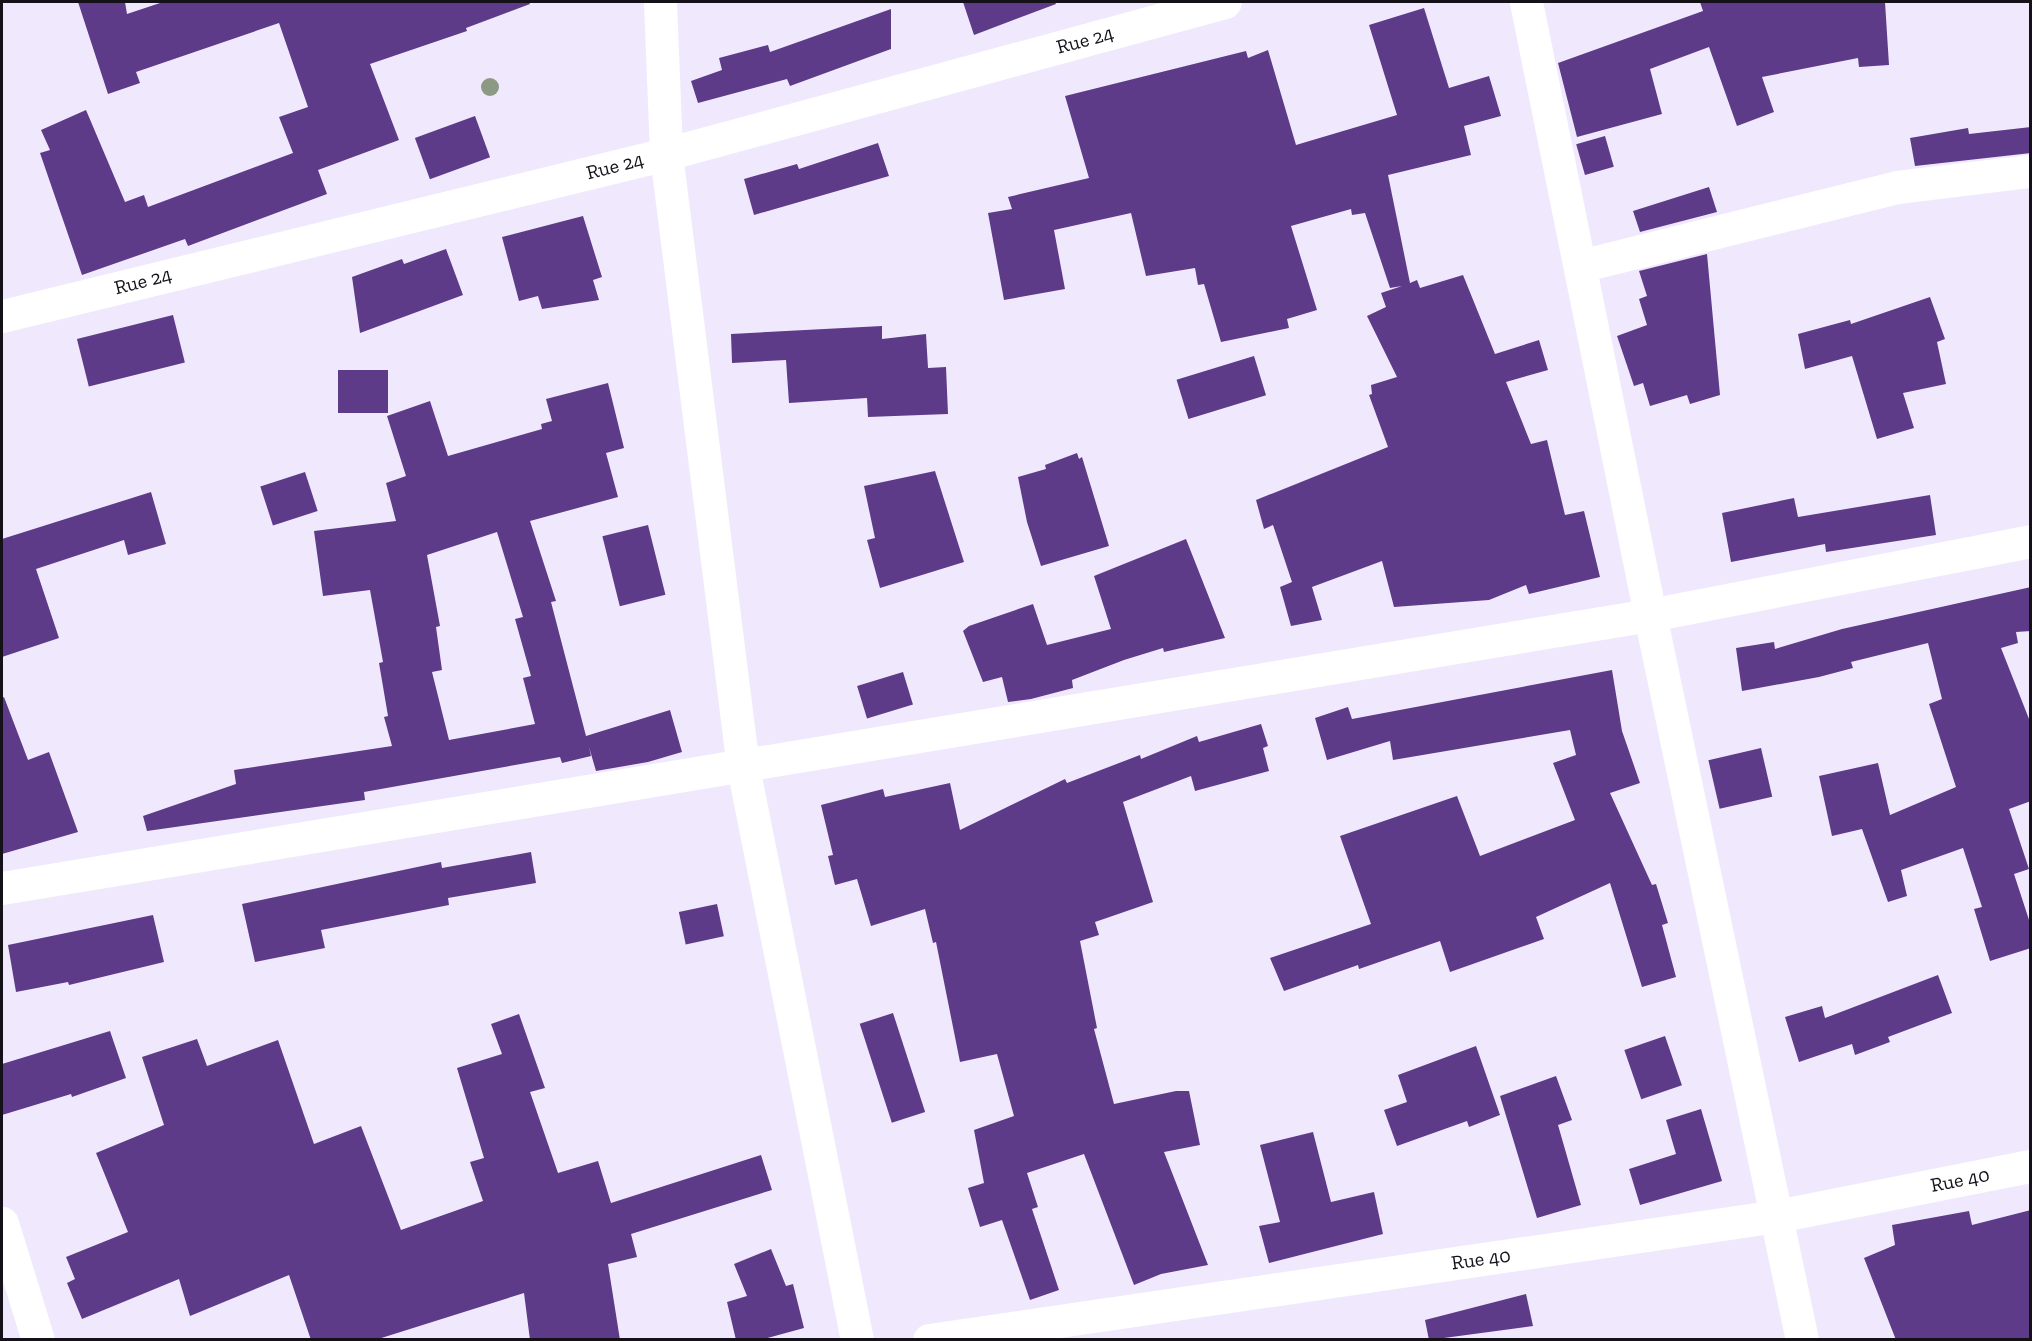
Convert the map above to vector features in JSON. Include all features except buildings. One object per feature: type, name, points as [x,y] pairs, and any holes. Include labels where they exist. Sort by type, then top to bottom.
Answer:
[{"type":"street","points":[[660,2],[666,154],[743,767],[857,1340]]},
{"type":"street","name":"Rue 24","points":[[2,316],[666,154],[1225,2]]},
{"type":"street","points":[[1526,2],[1650,615],[1802,1340]]},
{"type":"street","points":[[1580,266],[1897,187],[2031,171]]},
{"type":"street","points":[[2,888],[1650,615],[2031,541]]},
{"type":"street","name":"Rue 40","points":[[929,1340],[1777,1216],[2031,1167]]},
{"type":"street","points":[[2,1223],[38,1340]]}]
